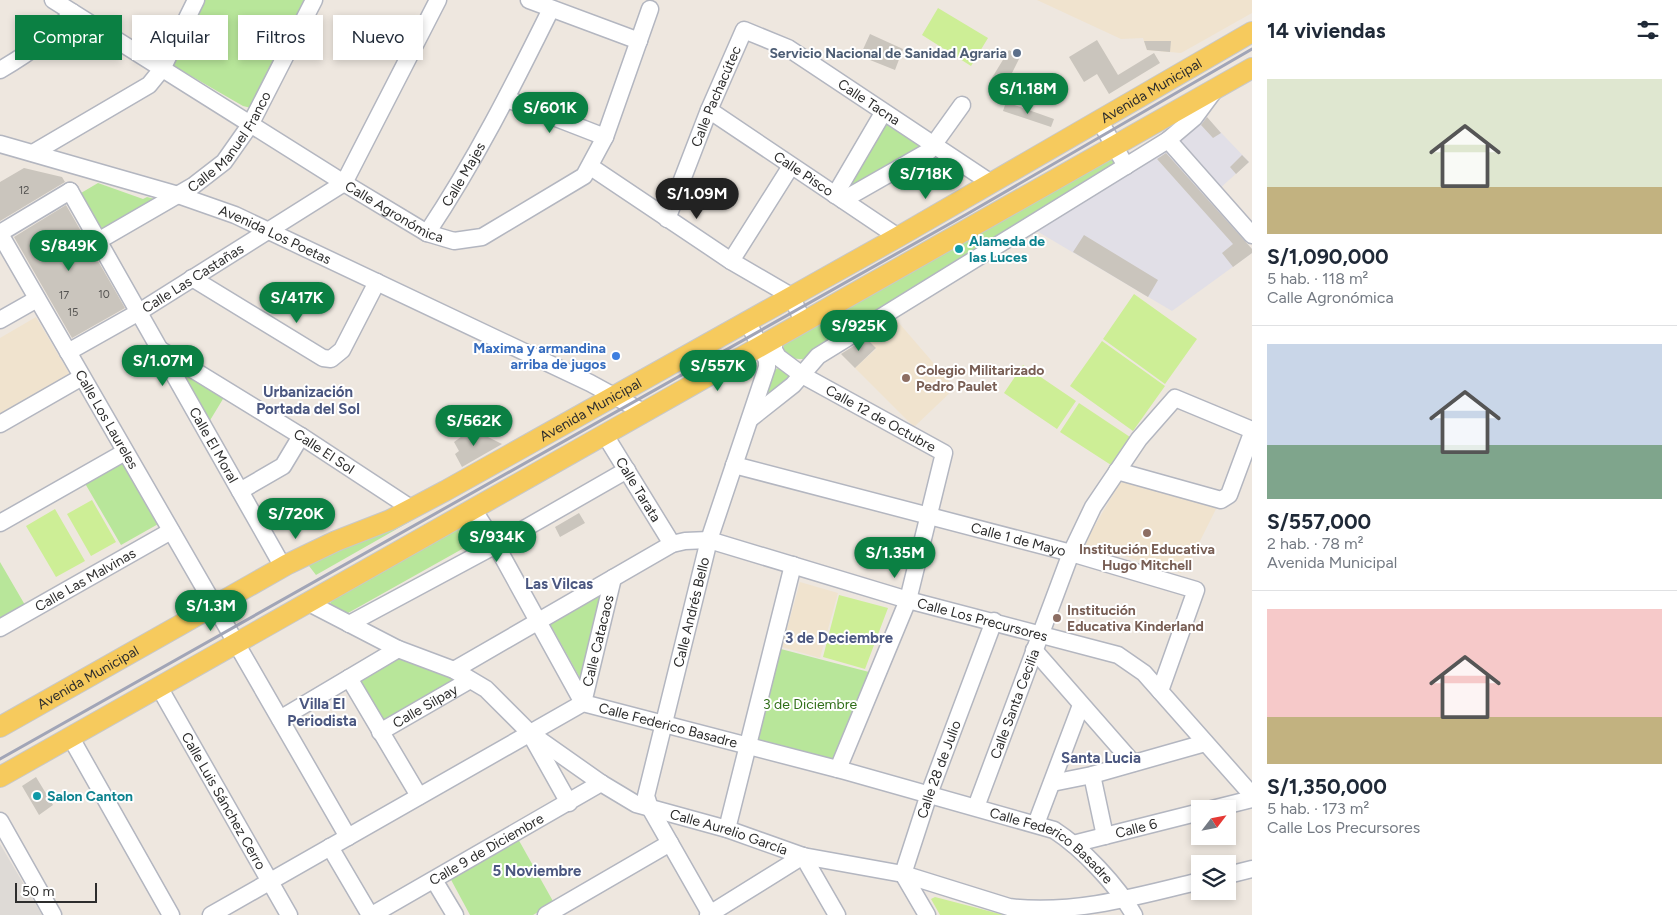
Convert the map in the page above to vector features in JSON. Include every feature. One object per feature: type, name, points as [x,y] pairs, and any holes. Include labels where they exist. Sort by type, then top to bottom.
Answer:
[{"type":"main road","name":"Avenida Municipal","points":[[0,727],[283,567],[336,541],[375,527],[412,509],[898,237],[1252,32]]},
{"type":"main road","points":[[0,777],[1252,68]]},
{"type":"street","name":"Calle Agronómica","points":[[53,0],[250,125],[427,233],[454,241],[482,236],[584,176],[591,167]]},
{"type":"street","points":[[33,153],[149,85],[162,69],[196,0]]},
{"type":"street","name":"Calle Manuel Franco","points":[[98,241],[178,195],[205,178],[224,162],[250,125],[314,0]]},
{"type":"street","points":[[344,183],[438,0]]},
{"type":"street","points":[[528,0],[639,41]]},
{"type":"street","name":"Calle Majes","points":[[427,233],[462,180],[507,99],[551,8]]},
{"type":"street","points":[[650,9],[605,137],[591,167],[731,261],[790,296],[804,323]]},
{"type":"street","points":[[0,70],[57,29],[72,12]]},
{"type":"street","name":"Calle Pachacútec","points":[[667,219],[709,110],[744,30]]},
{"type":"street","name":"Calle Tacna","points":[[744,30],[788,48],[883,113],[991,183]]},
{"type":"street","points":[[750,419],[802,375],[818,356],[1168,140],[1194,118],[1215,89]]},
{"type":"street","points":[[507,99],[605,137]]},
{"type":"street","points":[[839,198],[929,151],[962,105]]},
{"type":"street","name":"Calle Pisco","points":[[709,110],[898,237]]},
{"type":"street","points":[[839,198],[883,113]]},
{"type":"street","points":[[1099,120],[1126,166]]},
{"type":"street","points":[[1168,140],[1252,235]]},
{"type":"street","name":"Avenida Los Poetas","points":[[0,144],[178,195],[236,214],[614,395],[645,412]]},
{"type":"street","points":[[731,261],[791,166]]},
{"type":"street","points":[[0,233],[70,191],[80,167]]},
{"type":"street","name":"Calle Las Castañas","points":[[68,352],[138,312],[344,183]]},
{"type":"street","name":"Calle El Moral","points":[[70,191],[283,567]]},
{"type":"street","name":"Calle Los Laureles","points":[[0,233],[348,837]]},
{"type":"street","points":[[192,278],[323,358],[331,359],[342,350],[378,282]]},
{"type":"street","points":[[0,320],[37,299]]},
{"type":"street","name":"Calle Andrés Bello","points":[[650,808],[646,796],[709,540],[767,368],[767,344],[747,321]]},
{"type":"street","name":"Calle 12 de Octubre","points":[[767,344],[778,357],[802,375],[944,453],[908,600],[838,769]]},
{"type":"street","name":"Calle El Sol","points":[[159,349],[301,436],[412,509]]},
{"type":"street","points":[[0,424],[82,377]]},
{"type":"street","name":"Calle Santa Cecilia","points":[[976,807],[1070,553],[1093,507],[1139,439],[1175,398],[1252,432]]},
{"type":"street","points":[[1117,472],[1221,500],[1229,495],[1252,432]]},
{"type":"street","name":"Calle Tarata","points":[[605,435],[672,544]]},
{"type":"street","points":[[240,491],[283,466],[301,436]]},
{"type":"street","points":[[0,523],[125,452]]},
{"type":"street","name":"Calle 1 de Mayo","points":[[734,465],[929,518],[1070,553],[1196,590],[1194,601],[1182,627],[1160,691]]},
{"type":"street","points":[[349,624],[496,545],[627,470]]},
{"type":"street","points":[[473,509],[540,622],[583,703]]},
{"type":"street","name":"Calle Las Malvinas","points":[[0,628],[171,531]]},
{"type":"street","name":"Calle Los Precursores","points":[[454,670],[672,544],[685,541],[709,540],[908,600],[1118,655],[1134,665],[1160,691],[1252,795]]},
{"type":"street","points":[[727,829],[793,565]]},
{"type":"street","name":"Calle Catacaos","points":[[583,703],[613,578]]},
{"type":"street","name":"Calle Aurelio García","points":[[309,603],[398,649],[454,670],[486,690],[530,733],[601,783],[636,804],[727,829],[803,856],[902,874],[1009,907],[1042,912],[1123,900],[1191,883]]},
{"type":"street","name":"Calle 28 de Julio","points":[[902,874],[929,794],[994,621]]},
{"type":"street","points":[[280,719],[398,649]]},
{"type":"street","points":[[1034,650],[1133,763]]},
{"type":"street","points":[[350,678],[419,796]]},
{"type":"street","name":"Calle Silpay","points":[[380,732],[470,680]]},
{"type":"street","name":"Calle Luis Sánchez Cerro","points":[[159,687],[289,915]]},
{"type":"street","name":"Calle Federico Basadre","points":[[211,915],[583,703],[748,744],[1054,830],[1073,844],[1109,882],[1134,915]]},
{"type":"street","points":[[1036,824],[1081,705]]},
{"type":"street","points":[[530,733],[570,803]]},
{"type":"street","points":[[70,738],[171,915]]},
{"type":"street","points":[[1052,784],[1092,775],[1205,742]]},
{"type":"street","points":[[1092,775],[1105,836]]},
{"type":"street","name":"Calle 9 de Diciembre","points":[[371,915],[570,803],[601,783]]},
{"type":"street","points":[[1236,803],[1252,799]]},
{"type":"street","points":[[650,808],[710,915],[803,856],[837,915]]},
{"type":"street","name":"Calle 6","points":[[1073,844],[1191,814]]},
{"type":"street","points":[[0,821],[53,915]]},
{"type":"street","points":[[546,915],[670,843]]},
{"type":"street","points":[[330,847],[371,915]]},
{"type":"street","points":[[1236,873],[1252,869]]},
{"type":"street","points":[[902,874],[927,915]]},
{"type":"street","points":[[434,880],[455,915]]},
{"type":"shaded area","points":[[1037,0],[1252,0],[1252,13],[1181,53],[1147,50],[1143,38],[1121,39]]},
{"type":"shaded area","points":[[1206,117],[1249,162],[1219,189],[1177,140]]},
{"type":"shaded area","points":[[1164,149],[1252,249],[1252,253],[1172,311],[1035,230]]},
{"type":"shaded area","name":"Colegio Militarizado Pedro Paulet","points":[[893,316],[955,388],[914,427],[855,368],[876,349],[864,335]]},
{"type":"shaded area","points":[[36,317],[72,378],[0,419],[0,338]]},
{"type":"shaded area","name":"Institución Educativa Hugo Mitchell","points":[[1121,481],[1217,507],[1190,561],[1181,573],[1084,544]]},
{"type":"shaded area","points":[[800,582],[838,593],[820,658],[782,647]]},
{"type":"shaded area","points":[[0,844],[42,915],[0,915]]},
{"type":"green space","points":[[202,0],[307,0],[299,15],[238,15],[238,60],[276,60],[251,108],[243,106],[172,65],[174,60],[228,60],[228,15],[195,15]]},
{"type":"green space","points":[[938,8],[988,38],[971,66],[922,35]]},
{"type":"green space","points":[[884,122],[926,150],[841,192]]},
{"type":"green space","points":[[1113,157],[1116,164],[803,359],[791,357],[783,349],[785,341]]},
{"type":"green space","points":[[98,183],[143,199],[147,197],[155,199],[104,234],[81,199],[81,193]]},
{"type":"green space","points":[[1134,294],[1197,339],[1165,384],[1103,339]]},
{"type":"green space","points":[[1102,341],[1165,386],[1133,431],[1070,386]]},
{"type":"green space","points":[[1023,365],[1076,401],[1057,429],[1004,393]]},
{"type":"green space","points":[[778,368],[792,378],[764,402],[775,370]]},
{"type":"green space","points":[[180,370],[226,394],[209,422]]},
{"type":"green space","points":[[1079,403],[1130,437],[1111,465],[1060,432]]},
{"type":"green space","points":[[613,406],[316,575],[306,562]]},
{"type":"green space","points":[[123,458],[160,523],[121,545],[83,480]]},
{"type":"green space","points":[[92,500],[116,542],[91,556],[67,514]]},
{"type":"green space","points":[[55,509],[85,561],[56,577],[26,526]]},
{"type":"green space","points":[[471,519],[483,535],[480,539],[348,613],[337,611],[330,604],[333,597]]},
{"type":"green space","points":[[0,562],[25,605],[0,620]]},
{"type":"green space","points":[[603,594],[581,680],[550,624]]},
{"type":"green space","points":[[839,595],[888,608],[865,669],[823,657]]},
{"type":"green space","name":"3 de Diciembre","points":[[777,648],[869,672],[836,759],[832,761],[756,743]]},
{"type":"green space","points":[[405,654],[456,678],[384,724],[359,681]]},
{"type":"green space","points":[[517,837],[554,903],[533,915],[470,915],[449,876]]},
{"type":"green space","points":[[935,897],[1004,915],[940,915],[931,899]]},
{"type":"building","points":[[870,34],[903,49],[895,70],[860,56]]},
{"type":"building","points":[[1097,40],[1118,75],[1154,53],[1160,63],[1109,94],[1097,74],[1084,82],[1069,57]]},
{"type":"building","points":[[1144,41],[1171,41],[1170,52],[1147,50]]},
{"type":"building","points":[[1009,50],[1020,57],[1004,89],[990,81]]},
{"type":"building","points":[[1057,76],[1066,89],[1047,101],[1038,87]]},
{"type":"building","points":[[1006,102],[1054,119],[1051,127],[1003,111]]},
{"type":"building","points":[[1207,117],[1221,133],[1213,138],[1201,125]]},
{"type":"building","points":[[1166,153],[1252,249],[1252,253],[1233,267],[1222,253],[1233,244],[1157,159]]},
{"type":"building","points":[[1242,155],[1249,162],[1236,174],[1230,167]]},
{"type":"building","points":[[24,168],[62,177],[65,182],[0,221],[0,182]]},
{"type":"building","points":[[66,205],[125,308],[72,338],[14,237]]},
{"type":"building","points":[[1084,235],[1158,280],[1148,297],[1073,252]]},
{"type":"building","points":[[866,338],[876,348],[855,368],[841,354]]},
{"type":"building","points":[[469,431],[472,435],[478,432],[502,444],[462,467],[455,454],[459,451],[454,442]]},
{"type":"building","points":[[579,513],[585,523],[560,537],[555,527]]},
{"type":"building","name":"Salon Canton","points":[[36,777],[53,805],[39,815],[22,786]]},
{"type":"railway","points":[[0,759],[967,214],[1252,49]]},
{"type":"place","name":"Servicio Nacional de Sanidad Agraria","points":[[1017,53]]},
{"type":"place","name":"Alameda de las Luces","points":[[959,249]]},
{"type":"place","name":"Maxima y armandina arriba de jugos","points":[[616,356]]},
{"type":"place","name":"Colegio Militarizado Pedro Paulet","points":[[906,378]]},
{"type":"place","name":"Institución Educativa Hugo Mitchell","points":[[1147,533]]},
{"type":"place","name":"Institución Educativa Kinderland","points":[[1057,618]]},
{"type":"place","name":"Salon Canton","points":[[37,796]]},
{"type":"district","name":"Urbanización Portada del Sol","points":[[308,400]]},
{"type":"district","name":"Las Vilcas","points":[[559,584]]},
{"type":"district","name":"3 de Deciembre","points":[[839,638]]},
{"type":"district","name":"Villa El Periodista","points":[[322,712]]},
{"type":"district","name":"Santa Lucia","points":[[1101,758]]},
{"type":"district","name":"5 Noviembre","points":[[537,871]]}]
